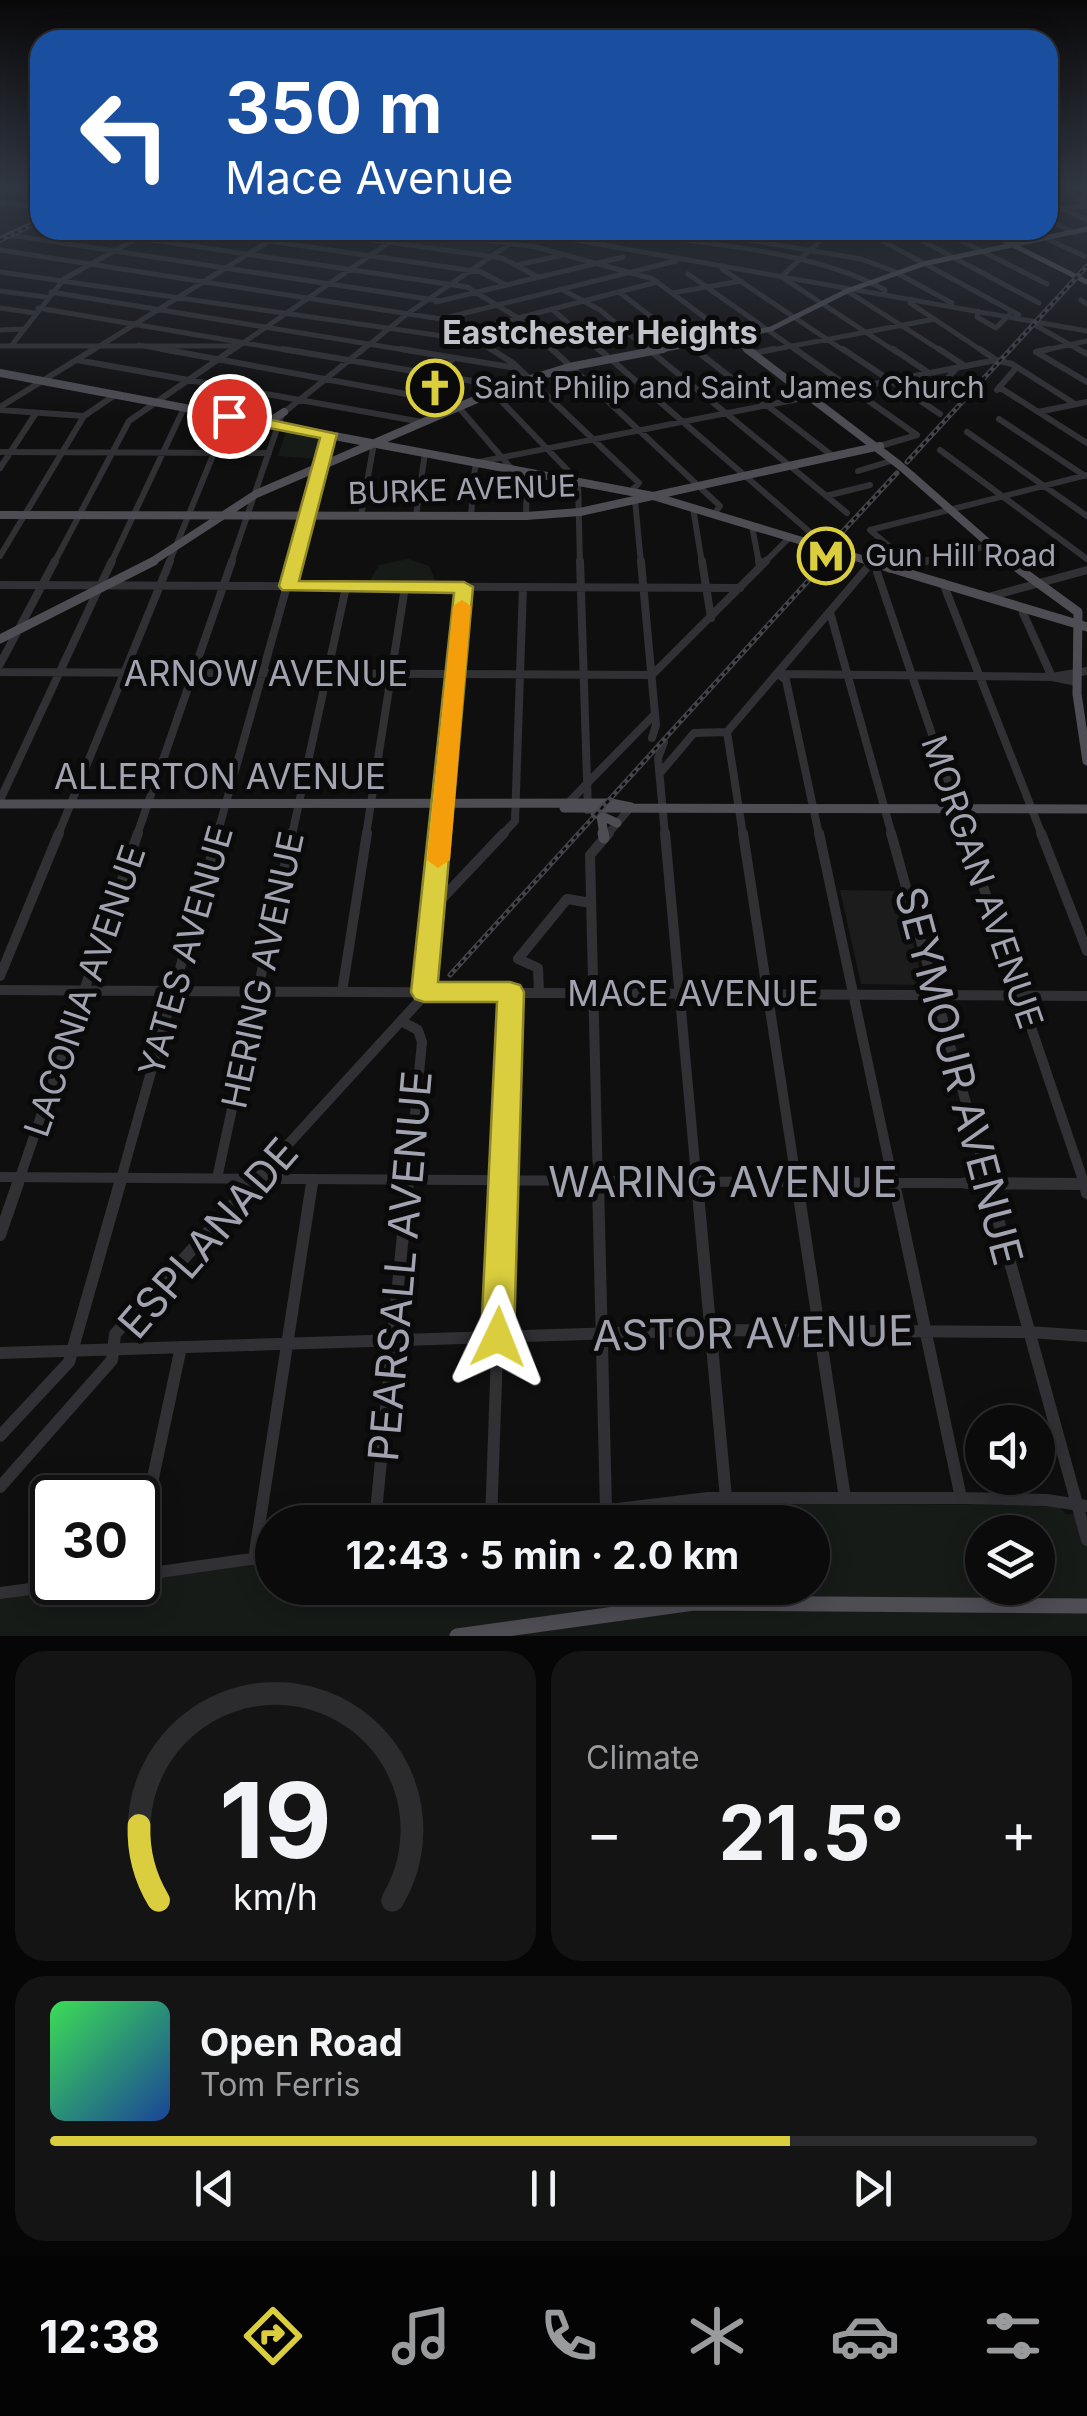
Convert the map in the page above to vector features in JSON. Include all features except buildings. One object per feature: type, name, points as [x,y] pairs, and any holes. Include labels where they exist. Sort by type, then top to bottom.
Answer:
[{"type":"main road","points":[[0,639],[177,548],[256,494],[493,392],[569,367],[771,329],[850,290],[926,263]]},
{"type":"main road","points":[[1051,263],[1087,280]]},
{"type":"main road","points":[[731,336],[880,446],[988,546],[1075,607],[1083,626],[1081,683],[1087,762]]},
{"type":"main road","points":[[0,373],[578,481],[633,496]]},
{"type":"main road","points":[[268,423],[284,412]]},
{"type":"main road","name":"BURKE AVENUE","points":[[0,515],[526,516],[580,512],[633,496],[653,496],[880,446]]},
{"type":"main road","points":[[653,496],[1083,626]]},
{"type":"main road","name":"ALLERTON AVENUE","points":[[0,802],[371,806],[611,802],[631,807]]},
{"type":"main road","points":[[588,802],[601,816],[617,823]]},
{"type":"main road","name":"ALLERTON AVENUE","points":[[588,802],[631,807],[1087,809]]},
{"type":"main road","points":[[601,816],[604,838]]},
{"type":"main road","points":[[456,1636],[694,1603],[1012,1602],[1087,1606]]},
{"type":"street","points":[[86,263],[441,319],[662,263]]},
{"type":"street","points":[[196,263],[441,301]]},
{"type":"street","points":[[0,409],[233,263]]},
{"type":"street","points":[[310,263],[450,284],[477,292],[498,305],[518,318],[720,506],[714,514]]},
{"type":"street","points":[[0,664],[130,421],[356,263]]},
{"type":"street","points":[[425,263],[471,270],[506,285]]},
{"type":"street","name":"LACONIA AVENUE","points":[[0,1235],[284,412],[416,307],[481,263]]},
{"type":"street","points":[[512,263],[538,277]]},
{"type":"street","points":[[517,266],[527,263]]},
{"type":"street","points":[[416,307],[595,263]]},
{"type":"street","points":[[597,263],[655,281]]},
{"type":"street","points":[[631,263],[731,336]]},
{"type":"street","points":[[710,263],[978,311],[1009,312],[1039,303],[963,263]]},
{"type":"street","points":[[782,276],[796,263]]},
{"type":"street","points":[[805,263],[842,270],[884,288],[884,294]]},
{"type":"street","points":[[872,263],[958,308]]},
{"type":"street","points":[[1005,263],[1047,284]]},
{"type":"street","points":[[11,346],[48,295],[64,279],[90,264]]},
{"type":"street","points":[[923,264],[1087,354]]},
{"type":"street","points":[[724,266],[940,414]]},
{"type":"street","points":[[0,272],[476,341]]},
{"type":"street","points":[[688,274],[854,389]]},
{"type":"street","points":[[782,276],[929,374]]},
{"type":"street","points":[[442,338],[655,281]]},
{"type":"street","points":[[672,293],[741,281]]},
{"type":"street","points":[[561,289],[600,310],[847,513]]},
{"type":"street","points":[[850,290],[962,367]]},
{"type":"street","points":[[0,291],[158,310],[518,368]]},
{"type":"street","points":[[619,292],[834,457]]},
{"type":"street","points":[[911,299],[910,303],[996,360],[1076,404]]},
{"type":"street","points":[[0,308],[134,324],[484,383],[578,481],[588,802]]},
{"type":"street","points":[[552,309],[812,534],[807,542]]},
{"type":"street","points":[[978,311],[977,317],[996,328],[1009,312]]},
{"type":"street","points":[[1009,312],[1025,320],[1087,331]]},
{"type":"street","points":[[441,319],[518,368],[639,483],[633,496],[652,675],[652,738]]},
{"type":"street","points":[[754,353],[934,319]]},
{"type":"street","points":[[1050,333],[1055,325]]},
{"type":"street","points":[[0,330],[24,329]]},
{"type":"street","points":[[1087,341],[1036,352],[1087,382]]},
{"type":"street","points":[[0,349],[240,344]]},
{"type":"street","points":[[139,345],[455,403],[511,468]]},
{"type":"street","points":[[413,395],[454,358]]},
{"type":"street","points":[[77,360],[422,422]]},
{"type":"street","points":[[471,516],[480,462],[996,360]]},
{"type":"street","points":[[924,403],[962,367]]},
{"type":"street","points":[[1016,368],[998,389],[1087,443]]},
{"type":"street","name":"BURKE AVENUE","points":[[854,389],[917,435],[880,446]]},
{"type":"street","points":[[0,556],[84,416],[116,394]]},
{"type":"street","points":[[1038,412],[1087,402]]},
{"type":"street","points":[[0,802],[184,408]]},
{"type":"street","points":[[0,409],[84,416]]},
{"type":"street","points":[[0,468],[36,412]]},
{"type":"street","points":[[0,976],[229,416]]},
{"type":"street","points":[[999,419],[1086,476]]},
{"type":"street","points":[[967,432],[1087,516]]},
{"type":"street","name":"YATES AVENUE","points":[[73,1350],[329,434]]},
{"type":"street","points":[[361,516],[374,443]]},
{"type":"street","points":[[940,450],[1087,559]]},
{"type":"street","points":[[0,452],[269,453]]},
{"type":"street","points":[[416,516],[426,452]]},
{"type":"street","points":[[858,471],[896,462]]},
{"type":"street","points":[[526,516],[527,472]]},
{"type":"street","points":[[911,564],[870,532],[872,528],[1086,476]]},
{"type":"street","points":[[826,496],[870,486]]},
{"type":"street","points":[[694,508],[711,618]]},
{"type":"street","points":[[752,526],[760,566]]},
{"type":"street","points":[[652,675],[790,537]]},
{"type":"street","points":[[863,574],[988,546]]},
{"type":"street","points":[[758,553],[772,555]]},
{"type":"street","points":[[661,772],[694,733],[727,732],[872,562]]},
{"type":"street","points":[[988,597],[1087,570]]},
{"type":"street","name":"MORGAN AVENUE","points":[[877,572],[1086,1187]]},
{"type":"street","points":[[943,583],[1087,951]]},
{"type":"street","points":[[0,586],[740,588]]},
{"type":"street","name":"HERING AVENUE","points":[[217,1178],[346,587]]},
{"type":"street","points":[[342,992],[405,587]]},
{"type":"street","points":[[424,992],[464,587]]},
{"type":"street","points":[[435,906],[516,822],[523,588]]},
{"type":"street","points":[[708,603],[724,605]]},
{"type":"street","points":[[1075,607],[1087,612]]},
{"type":"street","points":[[1025,608],[1023,613],[1052,677]]},
{"type":"street","name":"SEYMOUR AVENUE","points":[[830,612],[1029,1332],[1082,1505],[1087,1540]]},
{"type":"street","points":[[650,660],[670,660]]},
{"type":"street","name":"ARNOW AVENUE","points":[[0,672],[652,675]]},
{"type":"street","points":[[778,674],[1052,677],[1081,683]]},
{"type":"street","points":[[778,674],[785,678],[961,1498]]},
{"type":"street","points":[[564,804],[655,714]]},
{"type":"street","points":[[637,732],[680,748]]},
{"type":"street","points":[[727,732],[846,1498]]},
{"type":"street","points":[[664,742],[658,758],[683,994],[726,1498]]},
{"type":"street","points":[[587,764],[604,764]]},
{"type":"street","points":[[606,1505],[590,855],[631,807]]},
{"type":"street","points":[[436,884],[455,885]]},
{"type":"street","points":[[539,993],[538,968],[518,959],[567,899],[591,903]]},
{"type":"street","name":"MACE AVENUE","points":[[0,990],[1087,996]]},
{"type":"street","name":"ESPLANADE","points":[[0,1487],[112,1360],[115,1334],[424,992]]},
{"type":"street","points":[[492,1505],[510,992]]},
{"type":"street","name":"PEARSALL AVENUE","points":[[378,1505],[422,1042],[418,1030],[401,1021]]},
{"type":"street","name":"WARING AVENUE","points":[[0,1177],[1086,1187]]},
{"type":"street","points":[[160,1572],[254,1559],[313,1179]]},
{"type":"street","name":"ASTOR AVENUE","points":[[0,1354],[711,1330],[1029,1332],[1087,1336]]},
{"type":"street","points":[[154,1475],[181,1347]]},
{"type":"street","name":"ESPLANADE","points":[[0,1436],[69,1362],[73,1350]]},
{"type":"street","points":[[642,1505],[726,1498],[961,1498],[1082,1505]]},
{"type":"street","points":[[0,1594],[30,1590]]},
{"type":"shaded area","points":[[286,431],[322,438],[316,459],[278,456]]},
{"type":"shaded area","points":[[408,559],[429,566],[436,582],[369,582],[379,565]]},
{"type":"shaded area","points":[[840,890],[899,891],[924,985],[861,984]]},
{"type":"shaded area","points":[[704,1503],[1033,1505],[1087,1515],[1087,1636],[0,1636],[0,1599],[30,1595],[30,1605],[160,1605],[160,1577],[255,1563],[255,1605],[830,1605],[830,1505],[688,1505]]},
{"type":"railway","points":[[907,462],[1087,266]]},
{"type":"railway","points":[[832,543],[897,473]]},
{"type":"railway","points":[[450,975],[828,559]]},
{"type":"slow traffic","points":[[438,860],[462,606]]},
{"type":"place","name":"Saint Philip and Saint James Church","points":[[435,388]]},
{"type":"place","name":"Gun Hill Road","points":[[826,556]]},
{"type":"district","name":"Eastchester Heights","points":[[600,333]]},
{"type":"route","points":[[229,416],[329,434],[288,586],[464,587],[424,992],[510,992],[498,1337]]}]
